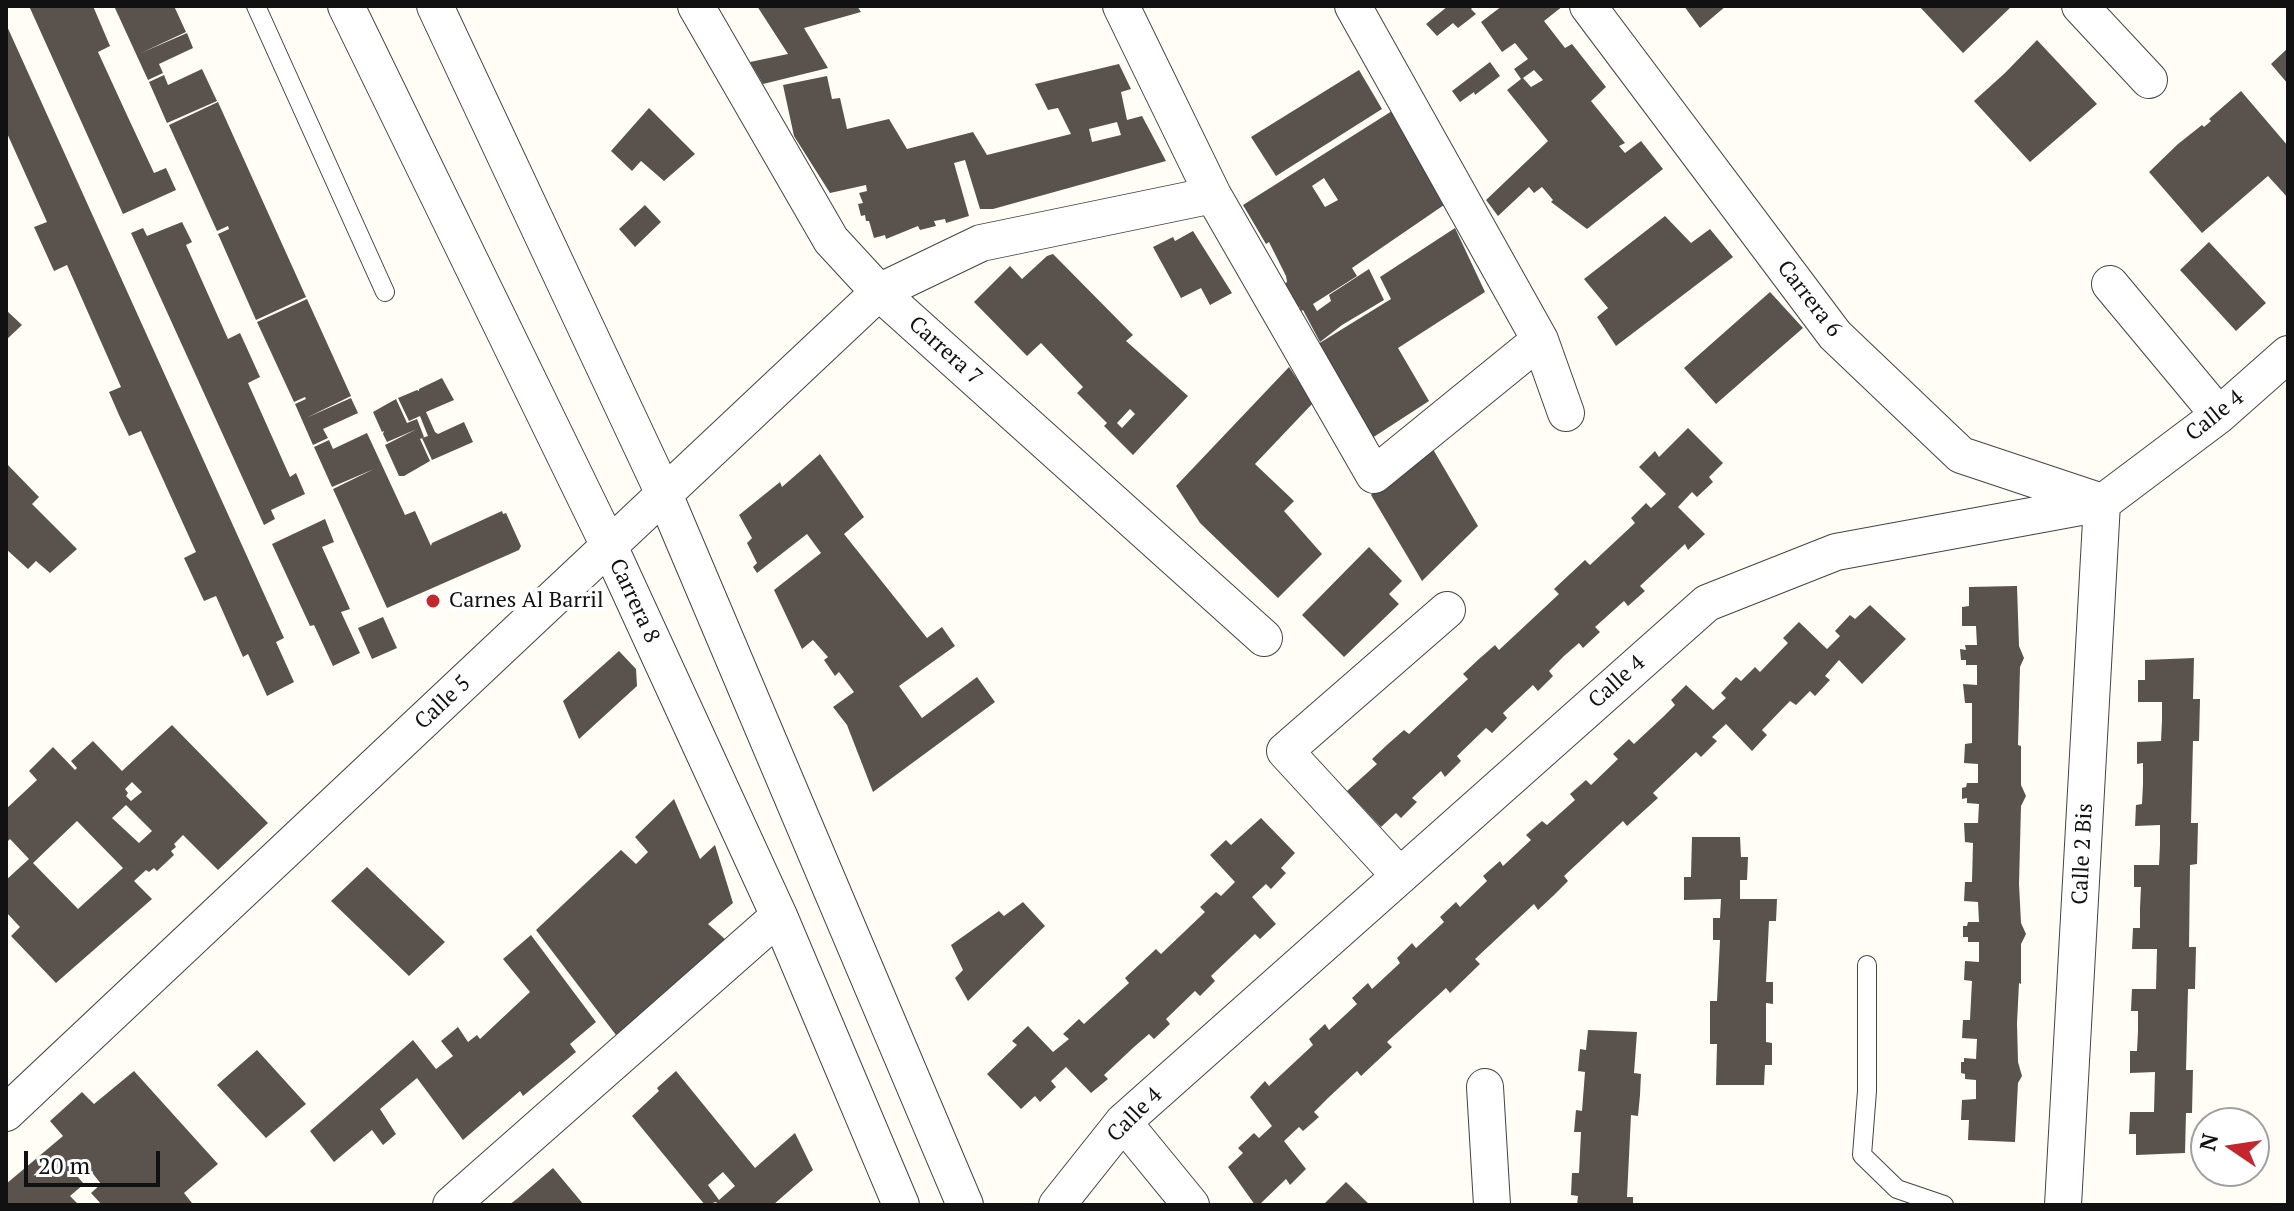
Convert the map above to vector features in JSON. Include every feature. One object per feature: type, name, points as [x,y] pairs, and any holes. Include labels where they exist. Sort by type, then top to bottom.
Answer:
[{"type":"street","name":"Carrera 8","points":[[346,6],[609,546],[779,916],[901,1205]]},
{"type":"street","points":[[435,6],[664,494],[965,1205]]},
{"type":"street","name":"Carrera 7","points":[[696,6],[831,240],[879,292],[1264,638]]},
{"type":"street","points":[[1121,6],[1213,195],[1374,475],[1540,340]]},
{"type":"street","points":[[1353,6],[1540,340],[1566,413]]},
{"type":"street","name":"Carrera 6","points":[[1588,6],[1835,335],[1961,455],[2102,503]]},
{"type":"street","points":[[2080,6],[2149,80]]},
{"type":"street","name":"Calle 5","points":[[6,1113],[879,292],[981,243],[1213,195]]},
{"type":"street","points":[[2110,284],[2219,415]]},
{"type":"street","name":"Calle 4","points":[[1057,1205],[1123,1122],[1707,603],[1836,552],[2102,503],[2219,415],[2288,354]]},
{"type":"street","name":"Calle 2 Bis","points":[[2063,1205],[2102,503]]},
{"type":"street","points":[[1400,876],[1285,751],[1447,610]]},
{"type":"street","points":[[451,1205],[779,916]]},
{"type":"street","points":[[1485,1087],[1492,1205]]},
{"type":"street","points":[[1123,1122],[1191,1205]]},
{"type":"lane","points":[[256,6],[385,292]]},
{"type":"lane","points":[[1867,965],[1867,1091],[1862,1155],[1897,1189],[1944,1205]]},
{"type":"building","points":[[29,6],[93,6],[110,46],[98,52],[154,173],[166,168],[176,190],[123,214]]},
{"type":"building","points":[[114,6],[174,6],[186,32],[141,53],[187,33],[193,48],[159,64],[163,73],[148,80]]},
{"type":"building","points":[[757,6],[857,6],[861,12],[804,28],[828,68],[763,84],[750,62],[788,54]]},
{"type":"building","points":[[1448,6],[1474,6],[1471,9],[1476,14],[1458,28],[1453,23],[1437,36],[1426,24]]},
{"type":"building","points":[[1502,6],[1563,6],[1544,21],[1565,48],[1572,44],[1606,87],[1591,101],[1625,143],[1619,146],[1625,153],[1641,141],[1663,169],[1587,229],[1551,202],[1553,200],[1542,187],[1534,193],[1529,187],[1498,216],[1486,200],[1548,141],[1507,90],[1521,79],[1514,69],[1528,59],[1515,43],[1502,52],[1481,22]],"holes":[[[1534,70],[1543,80],[1531,87],[1523,78]]]},
{"type":"building","points":[[1684,6],[1726,6],[1700,28]]},
{"type":"building","points":[[1919,6],[2012,6],[1963,53]]},
{"type":"building","points":[[6,24],[284,638],[276,642],[294,682],[267,696],[248,654],[243,657],[216,596],[204,601],[184,558],[196,552],[141,431],[129,436],[119,415],[109,392],[121,387],[67,265],[54,271],[34,227],[47,222],[6,131]]},
{"type":"building","points":[[2037,40],[2097,104],[2030,162],[1974,101]]},
{"type":"building","points":[[2288,48],[2288,84],[2271,64]]},
{"type":"building","points":[[1490,62],[1500,76],[1460,102],[1452,91]]},
{"type":"building","points":[[1119,64],[1131,89],[1121,92],[1127,120],[1142,116],[1166,161],[993,209],[980,209],[965,160],[954,163],[969,216],[946,223],[945,219],[934,221],[936,226],[920,230],[918,226],[886,239],[885,235],[874,238],[869,221],[866,221],[865,215],[861,216],[858,204],[863,203],[859,193],[867,191],[866,185],[830,193],[794,136],[783,85],[827,76],[832,99],[840,98],[847,129],[889,119],[907,149],[973,132],[987,155],[1071,134],[1058,108],[1048,110],[1035,84]],"holes":[[[1117,122],[1121,135],[1092,142],[1089,129]]]},
{"type":"building","points":[[202,69],[217,101],[167,123],[149,82],[164,75],[168,85]]},
{"type":"building","points":[[1359,70],[1382,109],[1276,176],[1251,137]]},
{"type":"building","points":[[2241,91],[2288,146],[2288,198],[2268,176],[2202,233],[2149,172],[2178,144],[2211,121],[2209,119]]},
{"type":"building","points":[[218,102],[306,297],[256,320],[218,234],[229,229],[228,226],[217,231],[169,125]]},
{"type":"building","points":[[649,108],[695,154],[664,181],[641,161],[632,171],[611,151]]},
{"type":"building","points":[[1392,111],[1444,205],[1352,268],[1357,276],[1313,304],[1317,311],[1331,301],[1329,295],[1369,269],[1384,300],[1320,342],[1303,310],[1299,306],[1295,308],[1284,284],[1287,282],[1286,276],[1269,242],[1266,244],[1243,205]],"holes":[[[1324,178],[1338,200],[1325,207],[1312,186]]]},
{"type":"building","points":[[645,205],[661,222],[635,247],[619,229]]},
{"type":"building","points":[[1665,216],[1691,243],[1710,229],[1733,257],[1616,346],[1597,317],[1608,308],[1584,279]]},
{"type":"building","points":[[182,222],[192,242],[186,245],[228,339],[240,333],[260,377],[248,383],[290,477],[296,473],[305,494],[271,510],[275,519],[264,525],[131,233],[143,228],[147,236]]},
{"type":"building","points":[[1455,228],[1485,292],[1398,348],[1429,401],[1369,440],[1318,344],[1391,299],[1380,277]]},
{"type":"building","points":[[1193,231],[1232,293],[1210,305],[1201,288],[1181,298],[1153,247],[1173,237],[1175,241]]},
{"type":"building","points":[[2209,242],[2266,303],[2236,331],[2180,270]]},
{"type":"building","points":[[1053,254],[1133,335],[1126,341],[1188,396],[1133,455],[1077,393],[1083,387],[1041,343],[1027,356],[974,302],[1010,266],[1022,279]],"holes":[[[1130,409],[1135,414],[1122,428],[1117,423]]]},
{"type":"building","points":[[1770,292],[1803,328],[1716,404],[1684,368]]},
{"type":"building","points":[[307,299],[351,396],[306,418],[351,398],[358,413],[323,429],[328,438],[313,445],[295,404],[306,399],[294,402],[257,322]]},
{"type":"building","points":[[6,310],[22,325],[6,340]]},
{"type":"building","points":[[1289,367],[1313,403],[1255,464],[1294,501],[1284,511],[1322,554],[1278,598],[1200,523],[1176,486]]},
{"type":"building","points":[[442,378],[454,400],[426,412],[435,432],[438,434],[464,422],[473,442],[432,460],[422,438],[428,436],[420,416],[409,421],[398,398]]},
{"type":"building","points":[[396,399],[407,423],[417,419],[424,437],[420,439],[430,461],[404,476],[399,476],[385,445],[417,429],[387,442],[373,412]]},
{"type":"building","points":[[1688,428],[1723,463],[1709,477],[1713,482],[1697,497],[1692,492],[1678,507],[1705,534],[1688,550],[1685,544],[1640,586],[1645,591],[1628,606],[1624,601],[1595,627],[1600,632],[1583,648],[1579,643],[1564,656],[1549,671],[1553,676],[1538,691],[1533,685],[1503,713],[1507,718],[1492,733],[1486,728],[1457,756],[1461,761],[1445,777],[1441,771],[1412,798],[1417,802],[1401,818],[1396,813],[1381,827],[1347,791],[1377,764],[1372,759],[1388,744],[1404,730],[1409,734],[1468,679],[1463,674],[1479,659],[1495,645],[1499,650],[1559,594],[1554,589],[1585,560],[1590,565],[1635,523],[1631,518],[1646,503],[1651,508],[1666,494],[1639,467],[1655,451],[1659,457]]},
{"type":"building","points":[[367,433],[405,515],[415,511],[431,546],[502,511],[506,513],[521,546],[519,550],[387,608],[333,489],[374,469],[332,487],[314,447],[329,440],[333,449]]},
{"type":"building","points":[[1427,439],[1478,526],[1422,581],[1371,495]]},
{"type":"building","points":[[820,454],[864,517],[844,534],[927,638],[942,627],[955,646],[899,686],[922,718],[977,677],[995,702],[873,792],[847,725],[833,707],[854,692],[839,672],[835,676],[824,660],[828,657],[813,640],[802,649],[774,590],[821,553],[807,534],[757,573],[753,567],[757,563],[747,543],[752,538],[739,515],[780,482],[782,487]]},
{"type":"building","points":[[6,463],[39,497],[32,504],[77,549],[50,573],[36,561],[28,569],[6,549]]},
{"type":"building","points":[[325,519],[334,542],[322,547],[350,609],[341,612],[360,653],[333,666],[314,625],[310,626],[272,544]]},
{"type":"building","points":[[1369,547],[1402,581],[1389,594],[1399,604],[1344,657],[1302,615]]},
{"type":"building","points":[[2017,586],[2019,646],[2024,658],[2020,667],[2018,745],[2021,746],[2021,785],[2026,796],[2021,806],[2019,884],[2021,923],[2026,934],[2021,944],[2017,1023],[2018,1062],[2022,1076],[2018,1083],[2015,1142],[1968,1140],[1969,1120],[1961,1120],[1962,1100],[1976,1099],[1976,1080],[1965,1079],[1965,1074],[1961,1073],[1961,1062],[1964,1058],[1976,1059],[1977,1039],[1962,1038],[1963,1020],[1970,1020],[1972,981],[1964,980],[1965,961],[1979,962],[1979,942],[1968,942],[1968,937],[1963,937],[1963,926],[1967,926],[1968,922],[1979,922],[1978,902],[1964,901],[1965,882],[1972,882],[1973,843],[1965,842],[1964,823],[1978,823],[1979,804],[1967,803],[1967,798],[1962,799],[1962,788],[1967,783],[1978,783],[1978,764],[1964,763],[1965,744],[1972,743],[1972,703],[1965,703],[1963,684],[1977,685],[1977,665],[1966,665],[1966,660],[1961,660],[1960,649],[1966,650],[1965,645],[1977,645],[1976,626],[1962,626],[1962,607],[1969,606],[1969,587]]},
{"type":"building","points":[[1870,605],[1906,639],[1862,684],[1839,660],[1825,676],[1830,680],[1815,696],[1810,691],[1796,705],[1790,701],[1762,730],[1767,735],[1752,751],[1726,724],[1712,737],[1717,741],[1701,757],[1696,752],[1653,793],[1658,798],[1627,826],[1623,821],[1564,876],[1568,881],[1538,910],[1534,904],[1475,959],[1480,964],[1450,993],[1446,988],[1387,1042],[1392,1047],[1361,1076],[1357,1071],[1328,1098],[1314,1112],[1319,1117],[1303,1131],[1299,1127],[1284,1141],[1306,1169],[1290,1185],[1286,1179],[1259,1205],[1255,1205],[1228,1167],[1243,1153],[1238,1148],[1254,1133],[1259,1138],[1272,1126],[1250,1097],[1265,1081],[1269,1086],[1313,1045],[1309,1039],[1325,1024],[1329,1030],[1357,1004],[1352,998],[1368,983],[1372,989],[1400,963],[1397,958],[1412,943],[1416,948],[1444,922],[1440,917],[1456,902],[1460,907],[1487,881],[1483,876],[1500,861],[1503,866],[1531,840],[1526,835],[1542,821],[1547,825],[1575,800],[1570,794],[1586,780],[1591,785],[1618,759],[1613,754],[1629,739],[1634,744],[1675,705],[1671,700],[1686,685],[1713,710],[1726,698],[1721,693],[1736,677],[1741,681],[1755,667],[1760,672],[1788,643],[1783,638],[1799,622],[1827,649],[1840,636],[1835,631],[1850,615],[1855,619]]},
{"type":"building","points":[[383,617],[397,648],[372,659],[358,628]]},
{"type":"building","points":[[619,651],[636,669],[637,686],[579,739],[563,701]]},
{"type":"building","points":[[2194,658],[2193,699],[2200,699],[2199,741],[2193,741],[2191,823],[2198,823],[2197,864],[2190,865],[2189,947],[2196,947],[2195,989],[2188,989],[2186,1070],[2193,1070],[2192,1107],[2190,1113],[2186,1113],[2185,1153],[2136,1155],[2136,1134],[2129,1134],[2130,1112],[2154,1112],[2155,1072],[2130,1073],[2130,1051],[2137,1051],[2138,1031],[2138,1011],[2131,1011],[2132,989],[2156,989],[2157,949],[2132,949],[2133,928],[2140,928],[2141,887],[2134,887],[2134,865],[2159,865],[2160,845],[2160,825],[2135,826],[2136,805],[2142,804],[2143,784],[2143,763],[2137,764],[2137,742],[2161,741],[2162,702],[2138,702],[2138,680],[2145,680],[2145,660]]},
{"type":"building","points":[[172,725],[268,823],[218,870],[183,835],[174,844],[176,847],[171,851],[174,855],[157,871],[154,868],[149,872],[146,870],[134,881],[152,899],[56,983],[11,936],[20,927],[6,912],[6,880],[29,859],[10,839],[6,843],[6,809],[37,780],[29,771],[53,747],[75,770],[77,768],[71,761],[93,741],[122,771]],"holes":[[[132,782],[142,792],[131,801],[125,789]],[[126,805],[152,831],[139,843],[112,818]],[[77,821],[123,868],[78,909],[33,863]]]},
{"type":"building","points":[[674,799],[700,859],[715,845],[733,903],[708,924],[726,940],[616,1035],[536,930],[621,850],[636,864],[648,852],[635,837]]},
{"type":"building","points":[[1261,818],[1295,853],[1281,868],[1286,873],[1271,889],[1266,884],[1252,897],[1276,924],[1260,939],[1255,934],[1211,976],[1215,981],[1200,996],[1195,991],[1166,1019],[1170,1024],[1154,1039],[1149,1034],[1134,1047],[1104,1075],[1108,1079],[1091,1093],[1066,1067],[1051,1081],[1056,1087],[1040,1102],[1035,1096],[1021,1109],[987,1074],[1017,1045],[1012,1041],[1028,1026],[1053,1052],[1069,1039],[1063,1034],[1079,1019],[1084,1024],[1129,983],[1125,978],[1156,949],[1161,954],[1205,912],[1200,907],[1216,892],[1221,896],[1235,882],[1210,855],[1226,840],[1231,845]]},
{"type":"building","points":[[1692,837],[1740,837],[1741,857],[1748,857],[1747,880],[1740,880],[1740,899],[1777,899],[1776,921],[1769,921],[1766,982],[1773,982],[1773,1004],[1766,1003],[1766,1042],[1772,1043],[1772,1065],[1765,1065],[1764,1085],[1716,1085],[1717,1044],[1710,1044],[1710,1001],[1717,1001],[1720,940],[1713,940],[1713,918],[1720,918],[1721,899],[1684,900],[1684,877],[1691,877]]},
{"type":"building","points":[[367,867],[445,942],[409,976],[331,901]]},
{"type":"building","points":[[1023,902],[1045,926],[968,1001],[955,978],[963,970],[951,945],[999,911],[1004,916]]},
{"type":"building","points":[[531,935],[596,1022],[570,1044],[576,1052],[523,1096],[520,1091],[463,1140],[417,1078],[380,1109],[396,1134],[383,1145],[372,1130],[334,1162],[310,1131],[413,1040],[436,1069],[453,1056],[441,1041],[458,1027],[468,1042],[477,1035],[480,1039],[530,992],[503,959]]},
{"type":"building","points":[[1588,1030],[1637,1032],[1634,1073],[1641,1074],[1640,1095],[1638,1116],[1631,1115],[1627,1197],[1633,1197],[1633,1205],[1577,1205],[1578,1196],[1571,1195],[1572,1173],[1579,1173],[1581,1132],[1574,1132],[1576,1110],[1582,1111],[1585,1072],[1578,1071],[1580,1049],[1586,1050]]},
{"type":"building","points":[[257,1050],[306,1104],[266,1138],[217,1085]]},
{"type":"building","points":[[134,1071],[218,1164],[184,1193],[192,1203],[102,1205],[91,1193],[101,1184],[87,1166],[77,1176],[84,1184],[70,1196],[79,1205],[6,1205],[6,1184],[63,1136],[50,1121],[82,1092],[94,1104]]},
{"type":"building","points":[[676,1071],[755,1168],[795,1133],[813,1170],[773,1205],[719,1205],[716,1202],[705,1205],[632,1116],[659,1091],[657,1088]],"holes":[[[723,1172],[735,1186],[719,1200],[708,1185]]]},
{"type":"building","points":[[553,1168],[584,1205],[509,1205],[518,1198]]},
{"type":"building","points":[[1346,1182],[1370,1205],[1323,1205]]},
{"type":"place","name":"Carnes Al Barril","points":[[433,601]]}]
